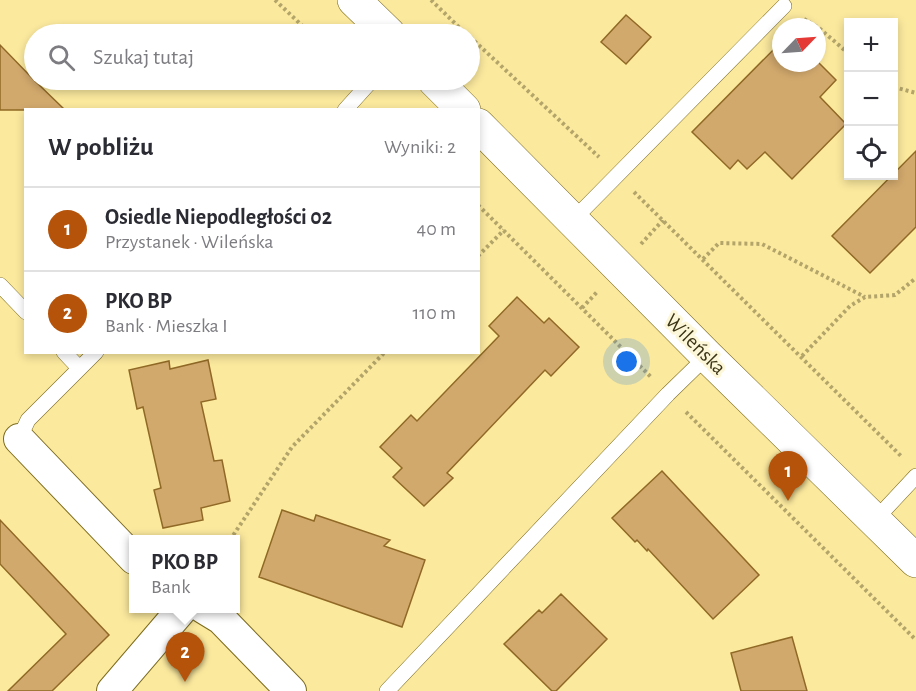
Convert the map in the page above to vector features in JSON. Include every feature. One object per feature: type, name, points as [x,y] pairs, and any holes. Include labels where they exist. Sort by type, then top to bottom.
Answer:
[{"type":"street","points":[[354,0],[379,24]]},
{"type":"street","points":[[444,90],[462,108]]},
{"type":"street","name":"Wileńska","points":[[480,127],[707,356],[916,561]]},
{"type":"street","points":[[19,439],[129,554]]},
{"type":"street","points":[[112,691],[180,613]]},
{"type":"street","points":[[210,613],[221,619],[291,691]]},
{"type":"lane","points":[[573,220],[783,6]]},
{"type":"lane","points":[[347,108],[363,90]]},
{"type":"lane","points":[[0,285],[24,310]]},
{"type":"lane","points":[[66,354],[79,368]]},
{"type":"lane","points":[[19,439],[28,420],[94,354]]},
{"type":"lane","points":[[387,691],[668,394],[707,356]]},
{"type":"lane","points":[[875,520],[916,476]]},
{"type":"path","points":[[275,0],[300,24]]},
{"type":"path","points":[[431,0],[456,24]]},
{"type":"path","points":[[783,6],[819,28],[844,49]]},
{"type":"path","points":[[480,47],[617,174],[904,459]]},
{"type":"path","points":[[898,88],[916,93]]},
{"type":"path","points":[[480,207],[916,640]]},
{"type":"path","points":[[480,254],[504,230]]},
{"type":"path","points":[[703,259],[719,243],[762,244],[865,297]]},
{"type":"path","points":[[802,356],[850,306],[865,297],[895,295],[916,279]]},
{"type":"path","points":[[233,535],[292,447],[383,354]]},
{"type":"building","points":[[626,15],[651,37],[626,64],[601,42]]},
{"type":"building","points":[[0,45],[24,70],[24,90],[44,90],[63,108],[0,110]]},
{"type":"building","points":[[772,51],[772,72],[826,72],[826,70],[836,80],[820,97],[844,122],[844,126],[792,179],[765,152],[747,169],[738,160],[730,169],[692,132]]},
{"type":"building","points":[[916,151],[916,227],[870,273],[832,236],[887,180],[898,180],[898,169]]},
{"type":"building","points":[[517,297],[544,323],[549,318],[579,347],[551,376],[545,370],[447,473],[453,478],[424,506],[393,477],[402,468],[380,447],[411,415],[417,421],[499,336],[489,326]]},
{"type":"building","points":[[208,360],[216,399],[201,402],[214,461],[222,460],[230,501],[201,508],[203,520],[163,528],[154,490],[161,488],[143,407],[137,409],[129,370],[169,361],[170,369]]},
{"type":"building","points":[[662,471],[759,575],[713,619],[648,549],[647,551],[637,540],[635,542],[612,518]]},
{"type":"building","points":[[282,510],[314,521],[316,515],[390,540],[384,546],[425,560],[402,627],[259,577]]},
{"type":"building","points":[[0,520],[109,635],[52,691],[8,691],[66,634],[0,564]]},
{"type":"building","points":[[561,594],[607,639],[556,691],[552,691],[504,644],[539,610],[542,613]]},
{"type":"building","points":[[792,637],[807,691],[741,691],[731,653]]},
{"type":"place","name":"Osiedle Niepodległości 02","points":[[788,501]]},
{"type":"place","name":"PKO BP","points":[[185,682]]}]
